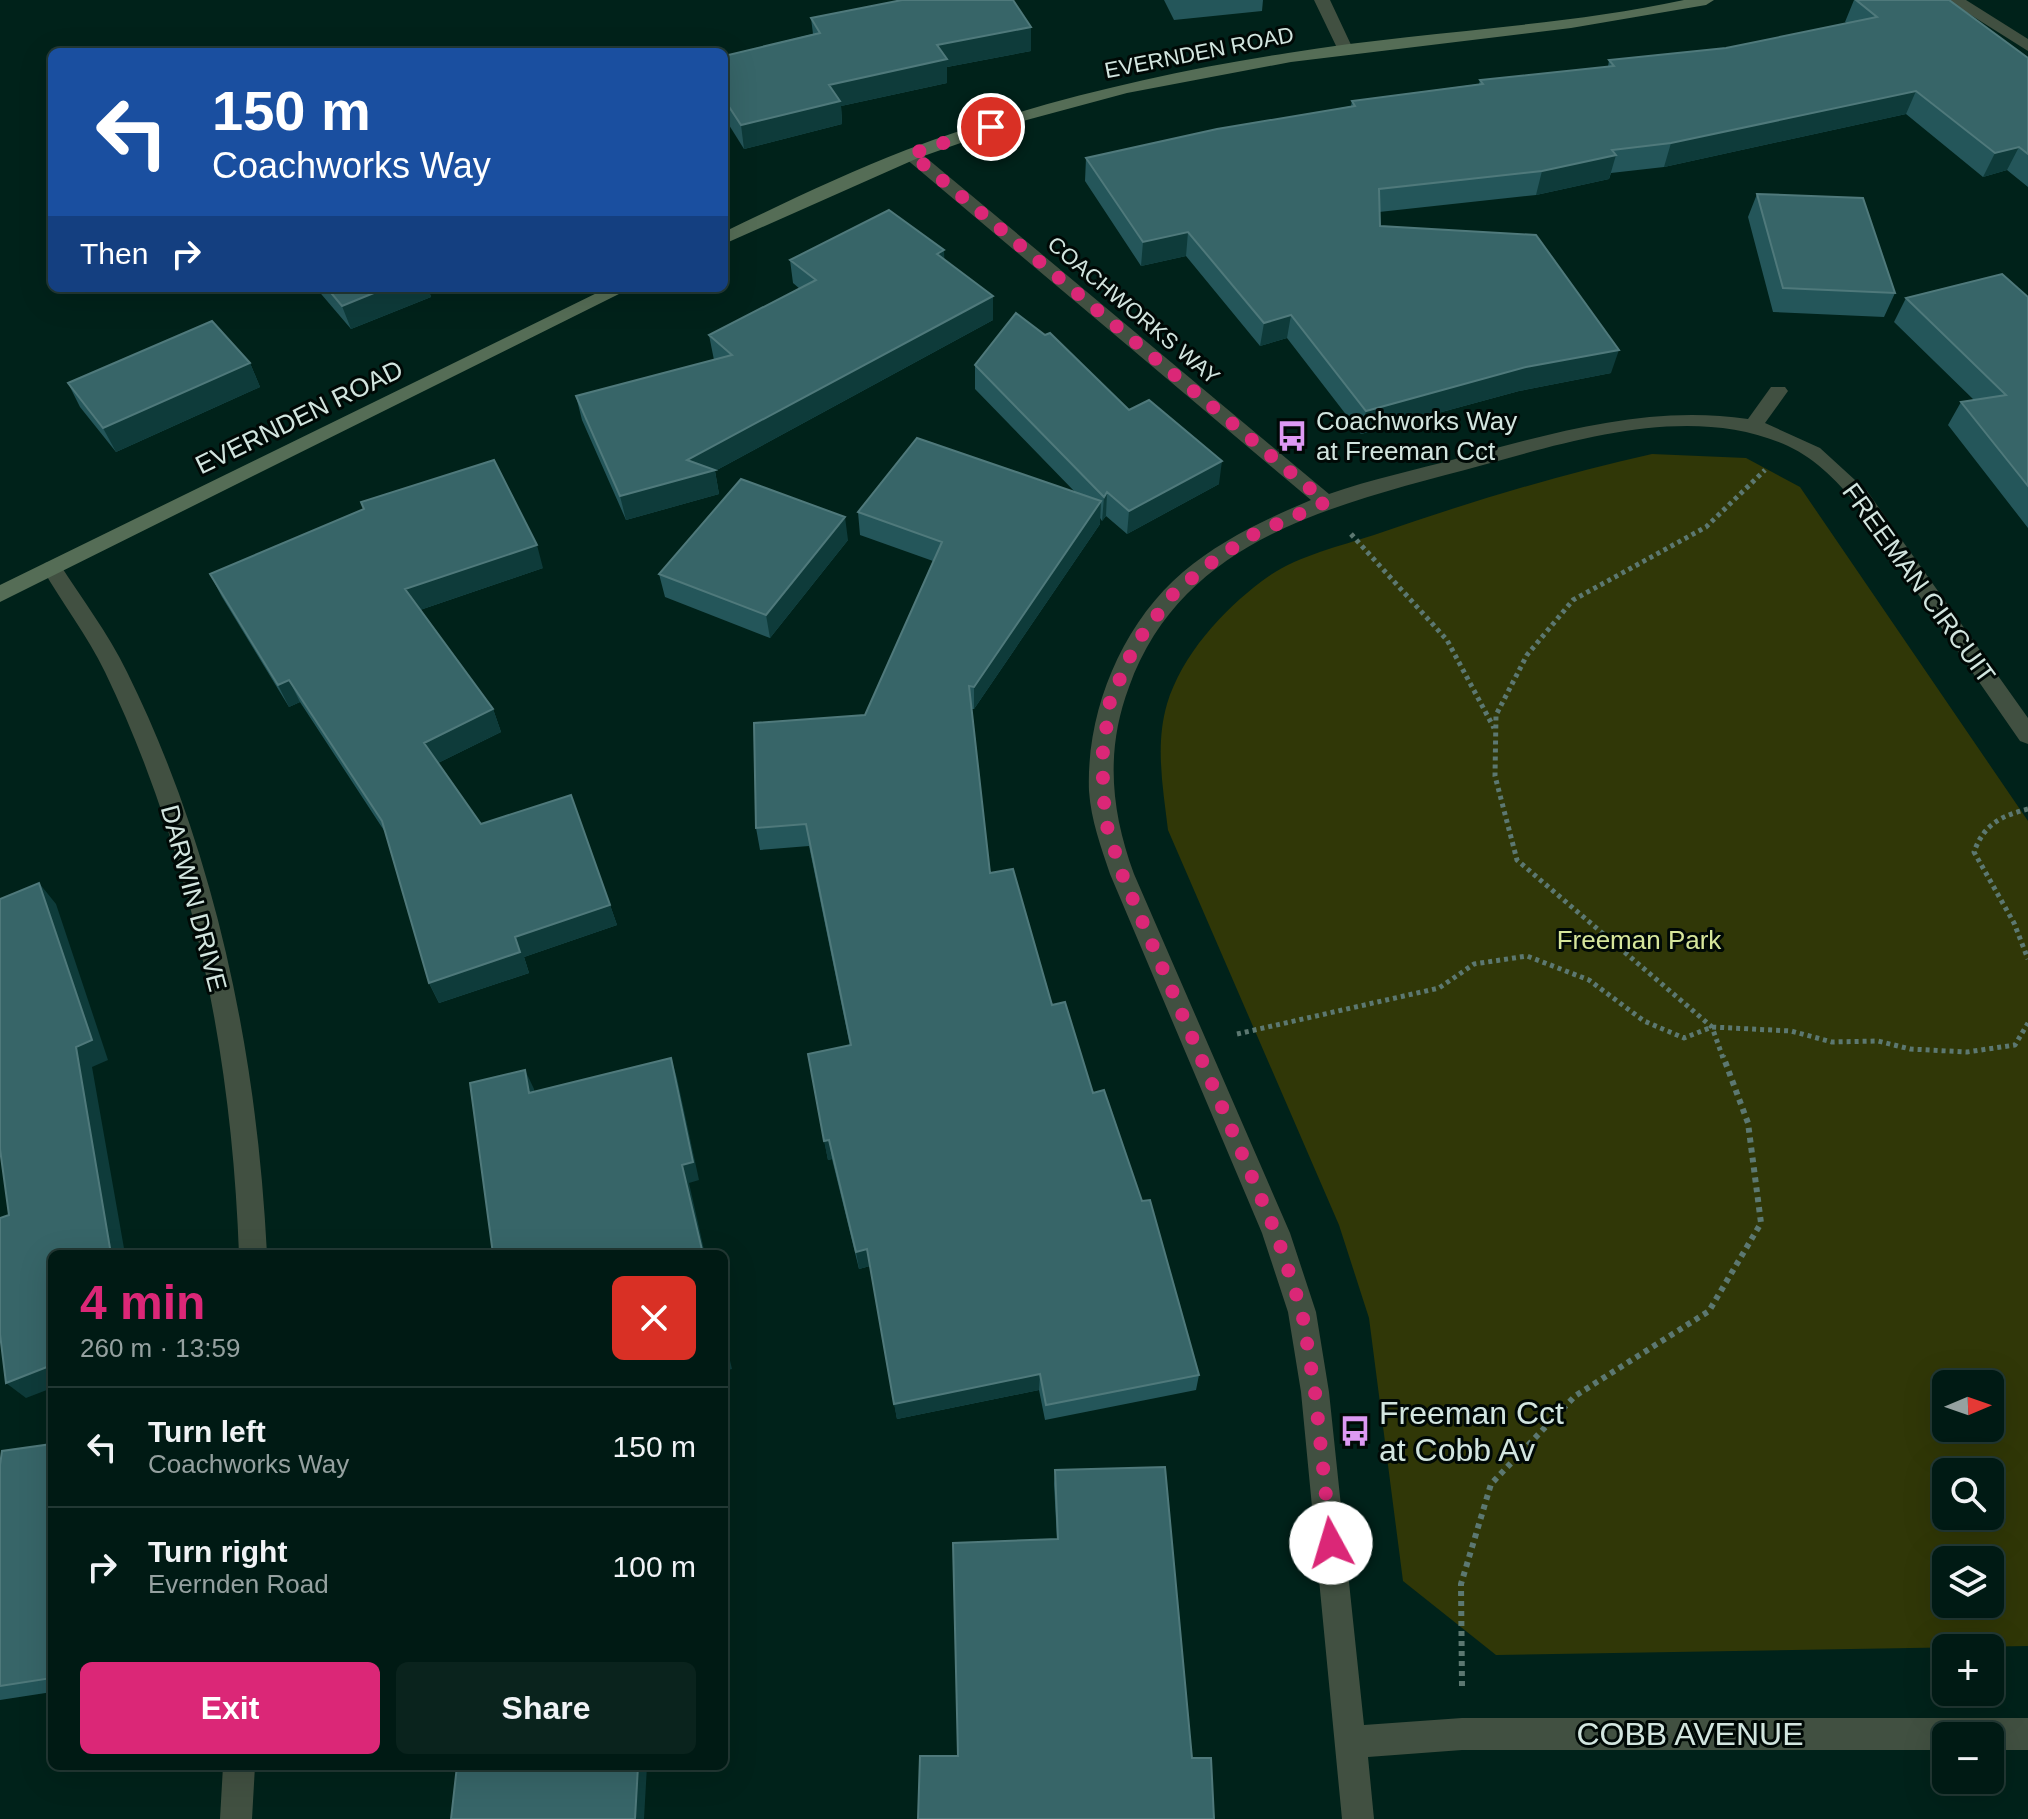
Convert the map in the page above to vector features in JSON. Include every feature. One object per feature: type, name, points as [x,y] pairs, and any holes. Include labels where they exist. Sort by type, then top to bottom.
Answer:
[{"type":"street","points":[[1322,0],[1345,49]]},
{"type":"street","name":"EVERNDEN ROAD","points":[[728,237],[812,196],[911,154],[1017,118],[1092,97],[1195,74],[1345,49],[1616,19],[1706,0]]},
{"type":"street","points":[[1955,0],[2028,46]]},
{"type":"street","name":"COACHWORKS WAY","points":[[911,154],[1326,502]]},
{"type":"street","name":"EVERNDEN ROAD","points":[[0,594],[614,292]]},
{"type":"street","points":[[1753,426],[1778,391]]},
{"type":"street","name":"FREEMAN CIRCUIT","points":[[1358,1819],[1315,1392],[1302,1312],[1276,1233],[1122,874],[1105,820],[1102,759],[1110,701],[1136,643],[1174,593],[1250,536],[1326,502],[1542,442],[1655,422],[1709,419],[1753,426],[1794,441],[1829,463],[1860,496],[2028,735]]},
{"type":"street","name":"DARWIN DRIVE","points":[[52,568],[115,669],[147,743],[184,844],[216,970],[241,1094],[253,1250]]},
{"type":"street","name":"COBB AVENUE","points":[[1352,1742],[1462,1734],[2028,1734]]},
{"type":"street","points":[[236,1819],[239,1770]]},
{"type":"path","points":[[1462,1734],[1461,1584],[1491,1484],[1575,1396],[1709,1311],[1761,1223],[1748,1123],[1712,1027],[1517,860],[1495,776],[1496,715],[1527,655],[1573,600],[1706,527],[1794,441]]},
{"type":"path","points":[[1326,502],[1361,546],[1447,640],[1496,730]]},
{"type":"path","points":[[2028,809],[1997,817],[1979,834],[1974,852],[2014,923],[2028,959]]},
{"type":"path","points":[[1194,1045],[1376,1000],[1439,988],[1474,964],[1527,956],[1589,980],[1644,1021],[1684,1038],[1712,1027],[1791,1031],[1832,1042],[1878,1041],[1910,1049],[1967,1052],[2015,1045],[2028,1023]]},
{"type":"green space","name":"Freeman Park","points":[[1652,454],[1746,458],[1800,487],[2028,821],[2028,1646],[2004,1646],[2004,1634],[1932,1634],[1932,1648],[1496,1655],[1403,1581],[1369,1318],[1339,1225],[1168,830],[1161,767],[1163,719],[1183,668],[1205,635],[1232,606],[1274,573],[1316,554],[1547,480]]},
{"type":"building","points":[[902,0],[1013,0],[1031,27],[937,45],[947,59],[829,85],[840,101],[741,125],[728,105],[728,55],[820,33],[811,18]]},
{"type":"building","points":[[1856,0],[1949,0],[2028,58],[2028,154],[2019,147],[1995,153],[1916,91],[1671,143],[1612,150],[1616,155],[1542,171],[1379,189],[1380,226],[1536,235],[1619,350],[1526,367],[1366,411],[1291,315],[1264,323],[1188,232],[1143,242],[1086,158],[1217,129],[1355,106],[1352,101],[1483,84],[1480,80],[1614,66],[1609,60],[1726,48],[1877,17]]},
{"type":"building","points":[[1757,194],[1863,198],[1895,293],[1783,288]]},
{"type":"building","points":[[889,210],[944,250],[937,254],[993,296],[687,460],[715,470],[620,496],[576,396],[732,355],[709,335],[816,280],[790,260]]},
{"type":"building","points":[[2002,274],[2028,297],[2028,486],[1961,402],[2006,395],[1906,298]]},
{"type":"building","points":[[330,292],[376,292],[342,306]]},
{"type":"building","points":[[1016,313],[1045,335],[1050,333],[1129,410],[1149,400],[1222,461],[1129,511],[1107,492],[1104,497],[975,365]]},
{"type":"building","points":[[212,321],[250,363],[103,428],[68,383]]},
{"type":"building","points":[[917,438],[1101,501],[974,687],[969,686],[990,873],[1013,869],[1052,1005],[1065,1002],[1093,1093],[1104,1090],[1142,1201],[1150,1200],[1199,1375],[1046,1405],[1040,1374],[894,1404],[867,1249],[856,1252],[829,1140],[824,1141],[808,1054],[851,1045],[806,824],[756,828],[754,723],[865,715],[942,542],[858,512]]},
{"type":"building","points":[[494,460],[537,545],[405,589],[493,709],[424,743],[481,824],[571,795],[610,905],[515,937],[520,952],[429,983],[382,821],[289,680],[278,685],[210,574],[364,509],[361,502]]},
{"type":"building","points":[[741,479],[845,517],[766,615],[659,574]]},
{"type":"building","points":[[39,883],[92,1040],[76,1047],[110,1250],[48,1250],[48,1367],[6,1383],[0,1334],[0,1218],[9,1215],[0,1149],[0,899]]},
{"type":"building","points":[[671,1058],[693,1162],[682,1165],[702,1250],[492,1250],[470,1083],[525,1070],[529,1093]]},
{"type":"building","points":[[48,1445],[48,1679],[0,1686],[0,1465],[2,1451]]},
{"type":"building","points":[[1165,1467],[1192,1758],[1211,1758],[1214,1819],[918,1819],[920,1756],[958,1756],[953,1543],[1058,1539],[1055,1470]]},
{"type":"building","points":[[457,1770],[638,1770],[635,1819],[451,1819]]},
{"type":"place","name":"Coachworks Way at Freeman Cct","points":[[1292,436]]},
{"type":"place","name":"Freeman Cct at Cobb Av","points":[[1355,1431]]},
{"type":"route","points":[[991,127],[911,154],[1326,502],[1250,536],[1174,593],[1136,643],[1110,701],[1102,759],[1105,820],[1122,874],[1276,1233],[1302,1312],[1315,1392],[1331,1543]]}]
